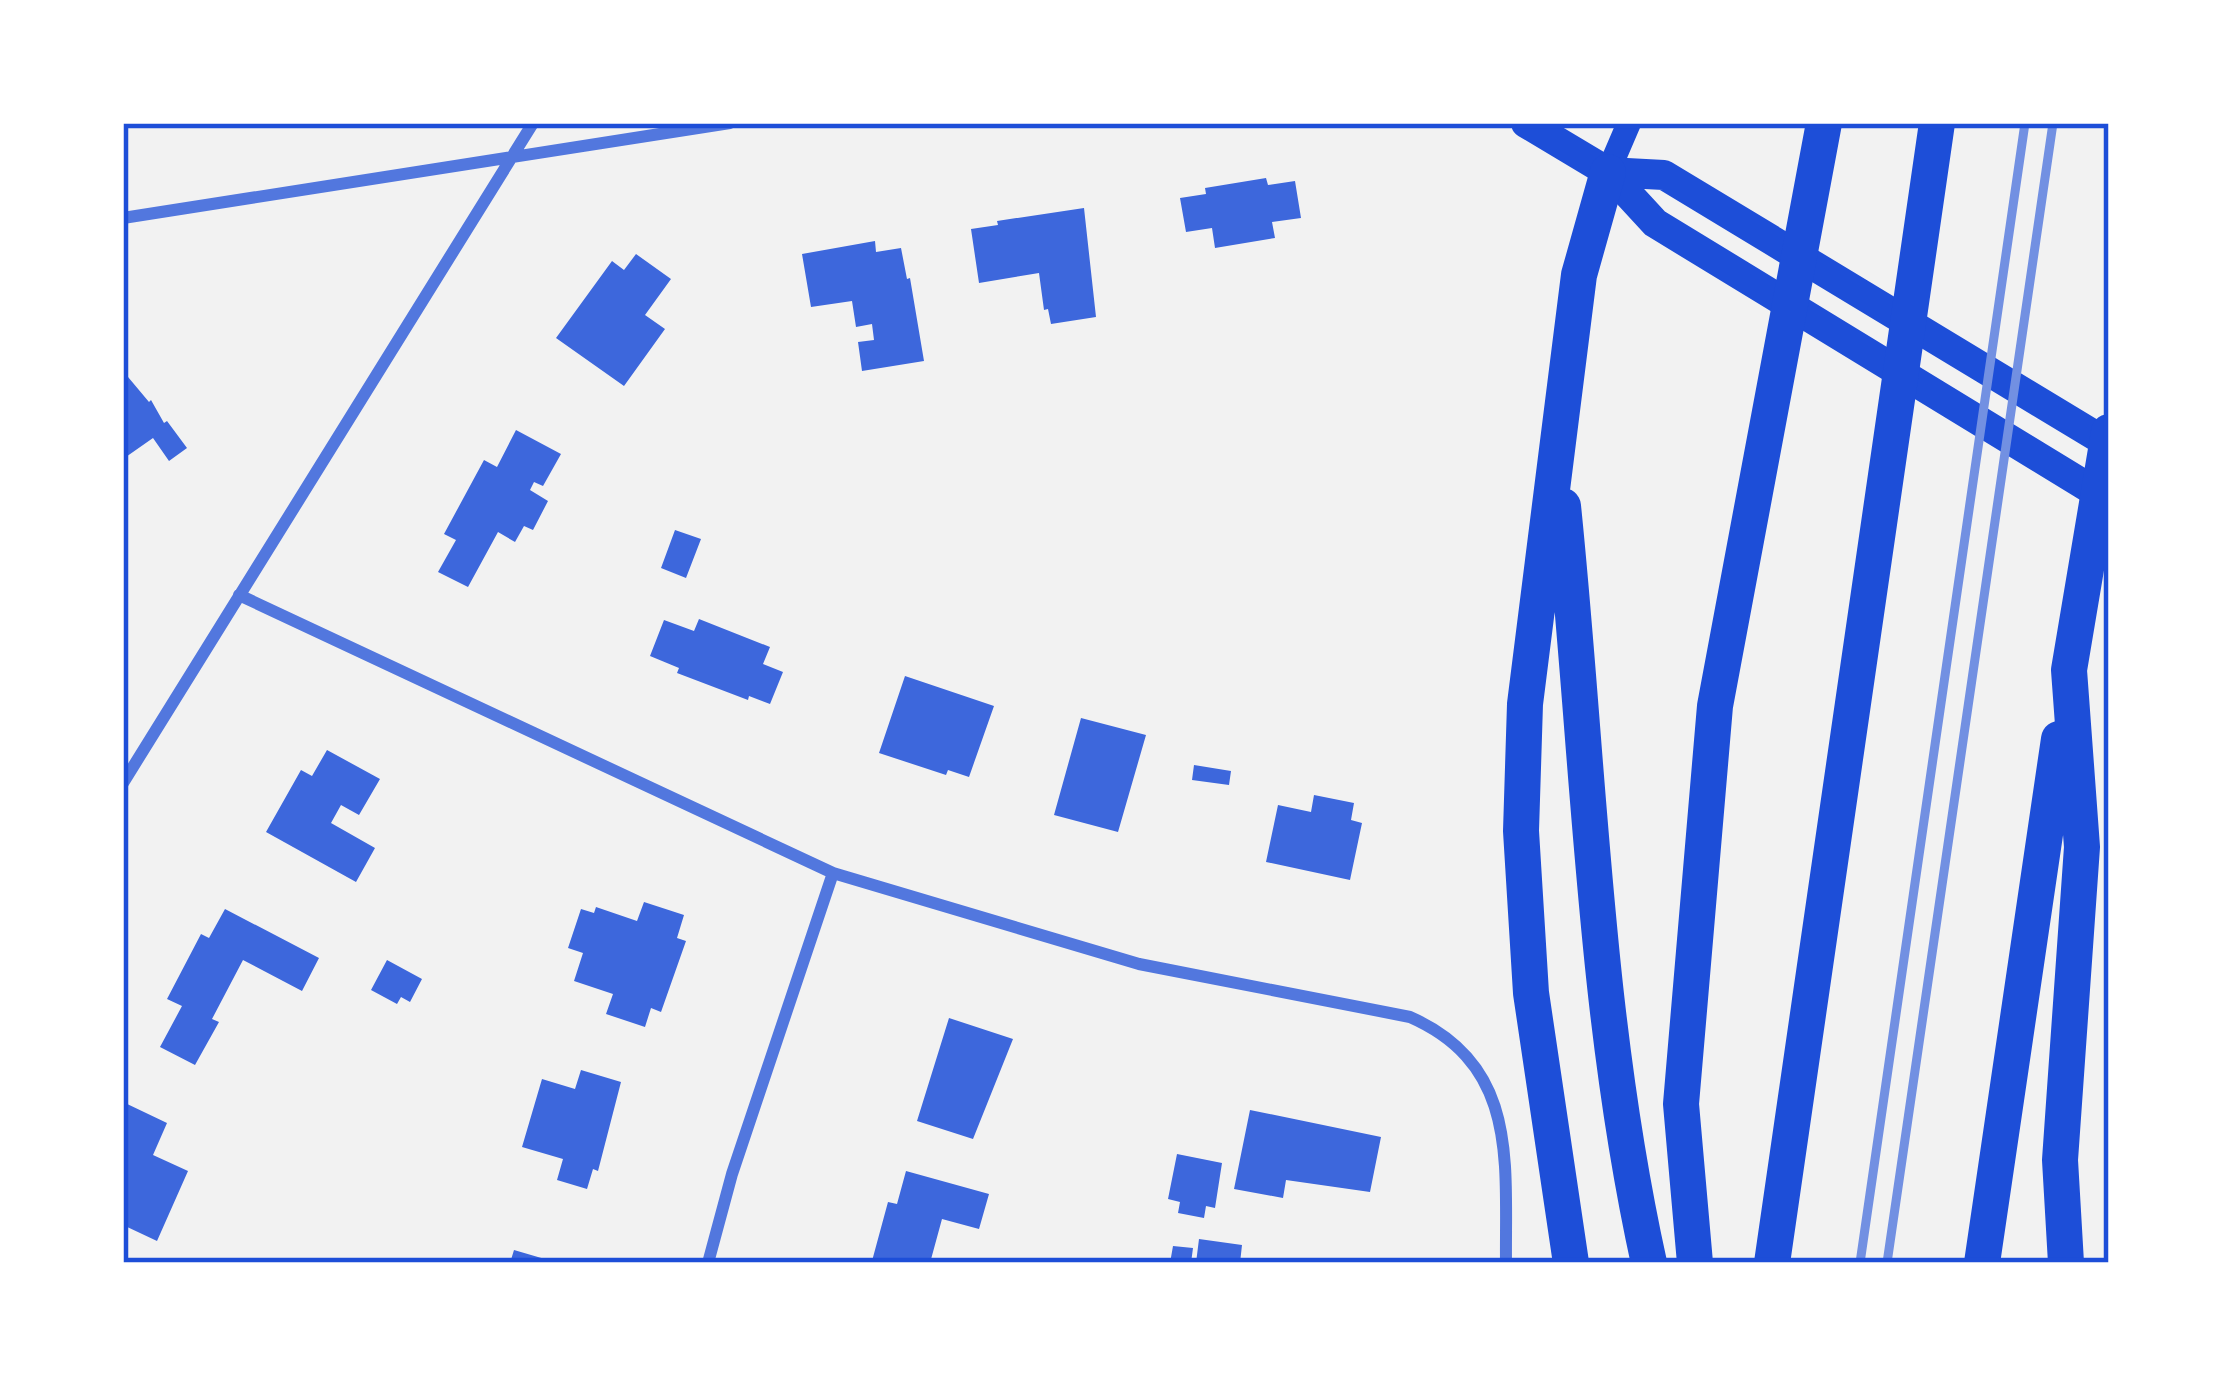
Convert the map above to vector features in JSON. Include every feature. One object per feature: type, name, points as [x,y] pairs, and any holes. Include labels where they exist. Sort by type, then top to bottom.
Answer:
[{"type":"highway","points":[[1695,1263],[1682,1081],[1715,706],[1824,123]]},
{"type":"highway","points":[[1772,1263],[1937,123]]},
{"type":"highway","points":[[1571,1263],[1531,993],[1521,831],[1525,704],[1579,274],[1608,172]]},
{"type":"highway","points":[[1982,1263],[2109,431]]},
{"type":"highway","points":[[1557,443],[1596,909],[1625,1154],[1649,1263]]},
{"type":"highway","points":[[2066,1263],[2060,1160],[2082,847],[2069,670]]},
{"type":"main road","points":[[1526,123],[1608,172],[1655,223],[2109,500]]},
{"type":"main road","points":[[1608,172],[1629,123]]},
{"type":"main road","points":[[1608,172],[1664,175],[2109,444]]},
{"type":"street","points":[[123,783],[533,123]]},
{"type":"street","points":[[123,218],[730,123]]},
{"type":"street","points":[[238,595],[833,874],[1139,964],[1410,1017],[1441,1030],[1464,1050],[1497,1106],[1505,1149],[1506,1263]]},
{"type":"street","points":[[708,1263],[731,1174],[833,874]]},
{"type":"building","points":[[1266,178],[1268,185],[1295,181],[1301,218],[1272,222],[1275,238],[1215,248],[1212,228],[1186,232],[1180,198],[1206,194],[1205,188]]},
{"type":"building","points":[[1084,208],[1096,317],[1051,324],[1048,309],[1044,310],[1039,273],[979,283],[971,229]]},
{"type":"building","points":[[875,241],[876,252],[901,248],[924,361],[862,371],[858,342],[874,340],[872,324],[856,327],[852,301],[811,307],[802,254]]},
{"type":"building","points":[[636,254],[671,279],[645,315],[665,329],[624,386],[556,338],[612,261],[624,270]]},
{"type":"building","points":[[123,371],[187,448],[169,461],[153,438],[123,459]]},
{"type":"building","points":[[516,430],[561,454],[543,486],[534,482],[530,490],[548,501],[533,530],[524,526],[515,542],[498,532],[468,587],[438,572],[456,540],[444,534],[484,460],[497,467]]},
{"type":"building","points":[[675,530],[701,539],[686,578],[661,568]]},
{"type":"building","points":[[699,619],[770,647],[763,664],[783,672],[770,704],[677,673],[679,668],[650,656],[664,620],[694,631]]},
{"type":"building","points":[[905,676],[994,706],[969,777],[948,770],[946,775],[879,753]]},
{"type":"building","points":[[1081,718],[1146,735],[1118,832],[1054,815]]},
{"type":"building","points":[[327,750],[380,779],[359,815],[341,805],[331,823],[375,848],[356,882],[266,832],[301,770],[312,776]]},
{"type":"building","points":[[1194,765],[1231,771],[1229,785],[1192,780]]},
{"type":"building","points":[[1314,795],[1354,803],[1351,820],[1362,823],[1350,880],[1266,862],[1278,805],[1311,812]]},
{"type":"building","points":[[644,902],[684,915],[677,938],[686,941],[661,1012],[651,1008],[645,1027],[606,1014],[613,994],[574,981],[583,953],[568,948],[581,909],[594,913],[596,907],[637,921]]},
{"type":"building","points":[[225,909],[319,958],[302,991],[243,960],[212,1019],[219,1022],[195,1065],[160,1047],[182,1006],[167,999],[201,934],[209,938]]},
{"type":"building","points":[[387,960],[422,979],[410,1002],[401,997],[397,1004],[371,990]]},
{"type":"building","points":[[949,1018],[1013,1039],[973,1139],[917,1121]]},
{"type":"building","points":[[581,1070],[621,1082],[598,1171],[593,1169],[587,1189],[557,1180],[563,1159],[522,1147],[542,1079],[575,1089]]},
{"type":"building","points":[[123,1102],[167,1123],[153,1155],[188,1171],[157,1241],[123,1225]]},
{"type":"building","points":[[1250,1110],[1381,1137],[1370,1192],[1286,1180],[1283,1198],[1234,1189]]},
{"type":"building","points":[[1177,1154],[1222,1163],[1215,1208],[1206,1206],[1204,1218],[1178,1213],[1180,1202],[1168,1199]]},
{"type":"building","points":[[906,1171],[989,1194],[979,1229],[942,1219],[930,1263],[872,1261],[888,1202],[897,1204]]},
{"type":"building","points":[[1199,1239],[1242,1245],[1240,1263],[1196,1263]]},
{"type":"building","points":[[1173,1246],[1193,1248],[1191,1263],[1170,1263]]},
{"type":"building","points":[[514,1250],[555,1262],[555,1263],[510,1263]]},
{"type":"railway","points":[[1860,1263],[2025,123]]},
{"type":"railway","points":[[1887,1263],[2053,123]]}]
